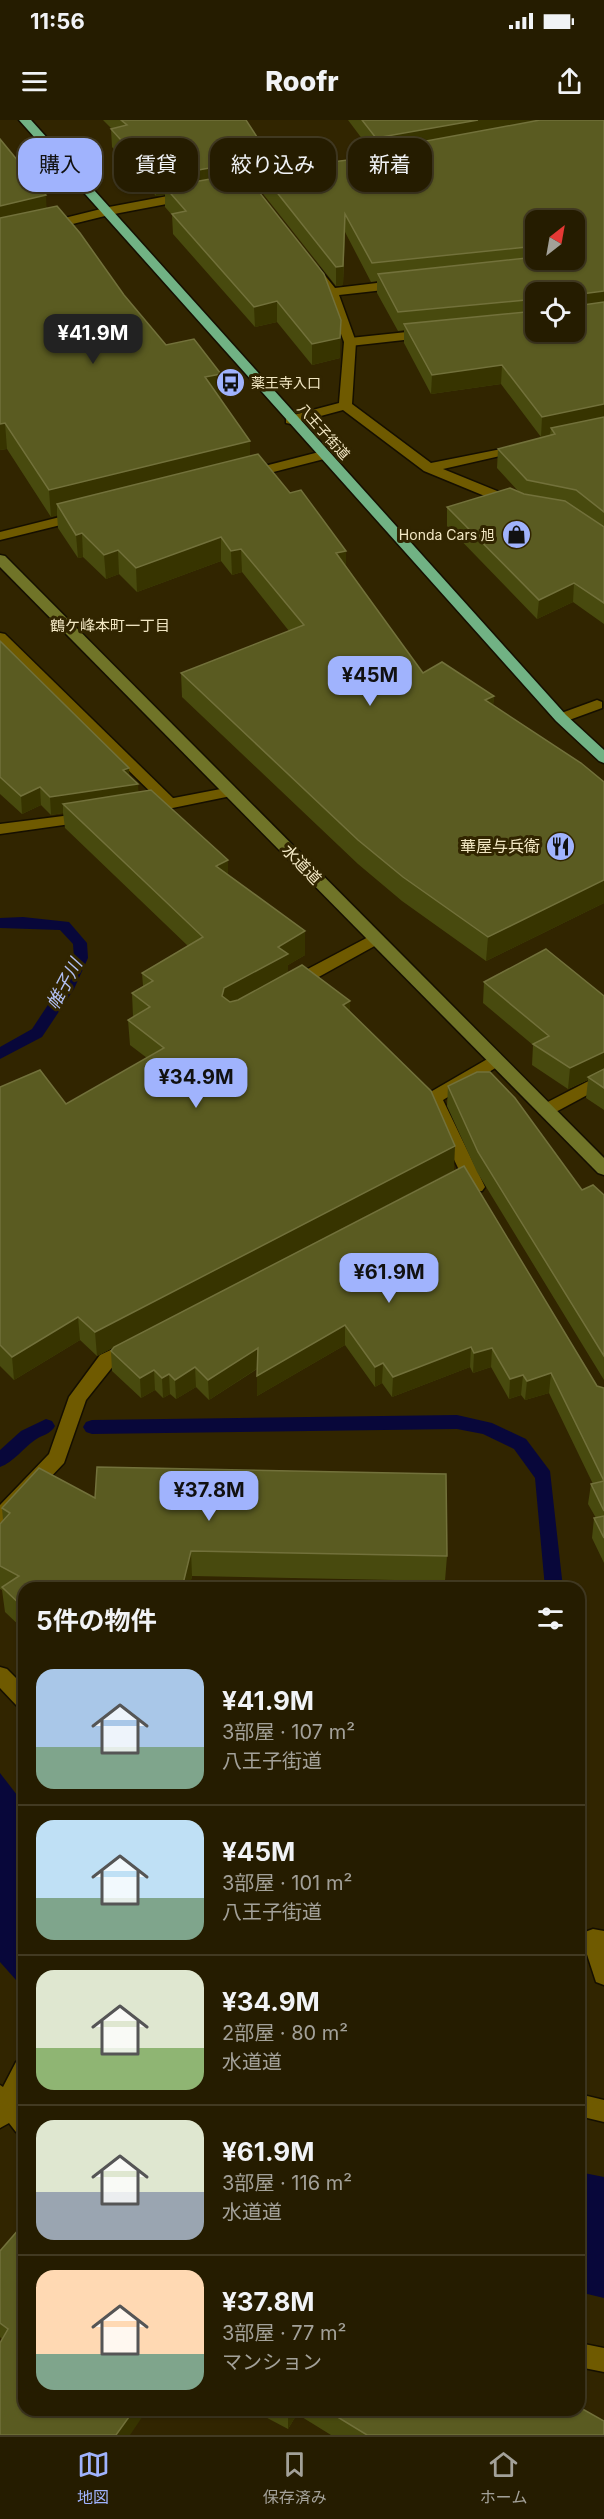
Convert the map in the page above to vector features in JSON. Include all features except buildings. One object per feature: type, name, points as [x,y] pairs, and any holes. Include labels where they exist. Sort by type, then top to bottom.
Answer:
[{"type":"highway","name":"八王子街道","points":[[25,120],[109,211],[291,420],[561,718],[604,758]]},
{"type":"street","points":[[0,238],[109,211],[201,194]]},
{"type":"street","points":[[304,256],[332,292],[350,342],[345,405]]},
{"type":"street","points":[[332,292],[415,282]]},
{"type":"street","points":[[350,342],[444,332]]},
{"type":"street","points":[[291,420],[345,405]]},
{"type":"street","points":[[345,405],[429,468],[528,508]]},
{"type":"street","points":[[429,468],[534,444]]},
{"type":"street","points":[[231,478],[323,455]]},
{"type":"street","points":[[0,536],[92,513]]},
{"type":"street","name":"水道道","points":[[0,559],[604,1169]]},
{"type":"street","points":[[0,637],[171,804]]},
{"type":"street","points":[[561,718],[597,705]]},
{"type":"street","points":[[139,810],[231,792]]},
{"type":"street","points":[[0,829],[105,815]]},
{"type":"street","points":[[272,995],[374,939]]},
{"type":"street","points":[[485,1203],[462,1176],[434,1098],[496,1060]]},
{"type":"street","points":[[546,1110],[604,1079]]},
{"type":"street","points":[[0,1518],[57,1458],[78,1396],[106,1360],[149,1338]]},
{"type":"street","points":[[0,1675],[18,1694]]},
{"type":"street","points":[[604,1941],[593,1939],[604,1975]]},
{"type":"street","points":[[18,2079],[2,2105],[18,2119]]},
{"type":"street","points":[[585,2106],[604,2111]]},
{"type":"street","points":[[585,2356],[604,2360]]},
{"type":"shaded area","points":[[0,1773],[18,1796],[18,1982],[0,1962]]},
{"type":"shaded area","points":[[585,2173],[604,2177],[604,2298],[585,2293]]},
{"type":"waterway","name":"帷子川","points":[[0,923],[64,925],[80,943],[81,958],[66,989],[37,1033],[0,1054]]},
{"type":"waterway","points":[[92,1427],[457,1422],[486,1428],[520,1444],[544,1476],[553,1582]]},
{"type":"waterway","points":[[0,1460],[27,1436],[46,1426]]},
{"type":"place","name":"薬王寺入口","points":[[230,382]]},
{"type":"place","name":"Honda Cars 旭","points":[[516,534]]},
{"type":"place","name":"華屋与兵衛","points":[[561,846]]},
{"type":"district","name":"鶴ケ峰本町一丁目","points":[[110,625]]}]
